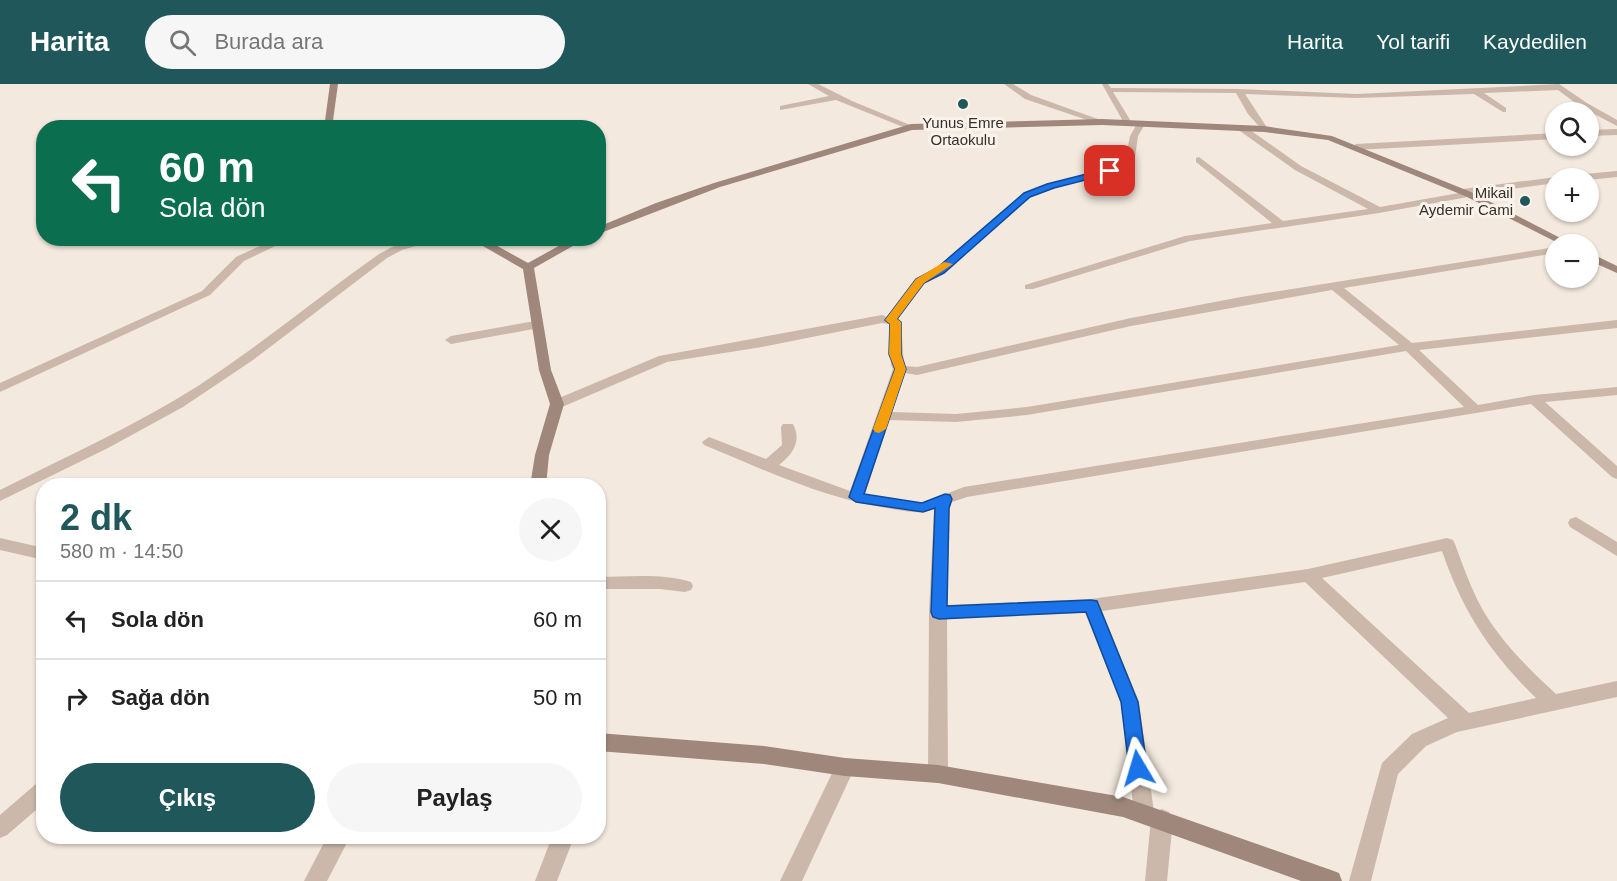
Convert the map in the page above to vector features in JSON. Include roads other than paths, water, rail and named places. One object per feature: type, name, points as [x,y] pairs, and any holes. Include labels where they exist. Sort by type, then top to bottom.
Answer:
[{"type":"street","points":[[329,120],[333,84]]},
{"type":"street","points":[[812,84],[837,97],[911,127]]},
{"type":"street","points":[[1008,84],[1028,97],[1102,122]]},
{"type":"street","points":[[1258,84],[1265,92]]},
{"type":"street","points":[[1106,87],[1357,96],[1558,86],[1584,105],[1617,123]]},
{"type":"street","points":[[1106,87],[1128,123]]},
{"type":"street","points":[[1239,91],[1264,129]]},
{"type":"street","points":[[1475,91],[1503,110]]},
{"type":"street","points":[[783,108],[837,97]]},
{"type":"street","points":[[606,228],[717,185],[911,127],[1102,122],[1264,129],[1329,138],[1465,193],[1547,234]]},
{"type":"street","points":[[891,320],[920,281],[940,270],[1027,195],[1051,186],[1110,171],[1124,164],[1130,157],[1134,136],[1141,124]]},
{"type":"street","points":[[1240,128],[1298,168],[1379,210]]},
{"type":"street","points":[[1599,133],[1617,132]]},
{"type":"street","points":[[1356,147],[1545,136]]},
{"type":"street","points":[[1199,160],[1281,225]]},
{"type":"street","points":[[1599,176],[1617,174]]},
{"type":"street","points":[[1029,287],[1189,238],[1379,210],[1465,193],[1545,182]]},
{"type":"street","points":[[0,388],[206,293],[240,259],[269,246]]},
{"type":"street","points":[[37,478],[118,439],[185,400],[265,346],[382,256],[406,246]]},
{"type":"street","points":[[489,246],[528,267]]},
{"type":"street","points":[[528,267],[567,246]]},
{"type":"street","points":[[900,369],[926,369],[1141,320],[1333,285],[1545,252]]},
{"type":"street","points":[[1599,261],[1617,270]]},
{"type":"street","points":[[528,267],[544,370],[557,404],[542,455],[539,478]]},
{"type":"street","points":[[1333,285],[1409,347],[1475,410]]},
{"type":"street","points":[[557,404],[664,359],[762,343],[882,319],[891,320],[895,322],[895,354],[900,369],[856,497]]},
{"type":"street","points":[[885,415],[950,420],[1027,411],[1409,347],[1617,324]]},
{"type":"street","points":[[451,340],[536,325]]},
{"type":"street","points":[[709,442],[836,493],[923,508],[975,490],[1534,399],[1617,391]]},
{"type":"street","points":[[1534,399],[1617,474]]},
{"type":"street","points":[[768,465],[789,446],[791,438],[788,427]]},
{"type":"street","points":[[0,496],[36,479]]},
{"type":"street","points":[[938,774],[939,612],[942,508],[945,499]]},
{"type":"street","points":[[1576,523],[1617,550]]},
{"type":"street","points":[[0,544],[36,552]]},
{"type":"street","points":[[939,612],[1091,606],[1308,575],[1447,544],[1472,606],[1483,624],[1513,663],[1553,703]]},
{"type":"street","points":[[1308,575],[1465,721]]},
{"type":"street","points":[[606,583],[660,583],[685,586]]},
{"type":"street","points":[[1091,606],[1130,702],[1153,816],[1156,881]]},
{"type":"street","points":[[1360,881],[1389,769],[1419,740],[1465,721],[1617,689]]},
{"type":"street","points":[[606,745],[764,754],[845,767],[938,774],[1153,816],[1331,881]]},
{"type":"street","points":[[791,881],[845,767]]},
{"type":"street","points":[[0,828],[36,797]]},
{"type":"street","points":[[315,881],[335,844]]},
{"type":"street","points":[[546,881],[560,844]]},
{"type":"place","name":"Yunus Emre Ortaokulu","points":[[963,104]]},
{"type":"place","name":"Mikail Aydemir Cami","points":[[1525,201]]}]
